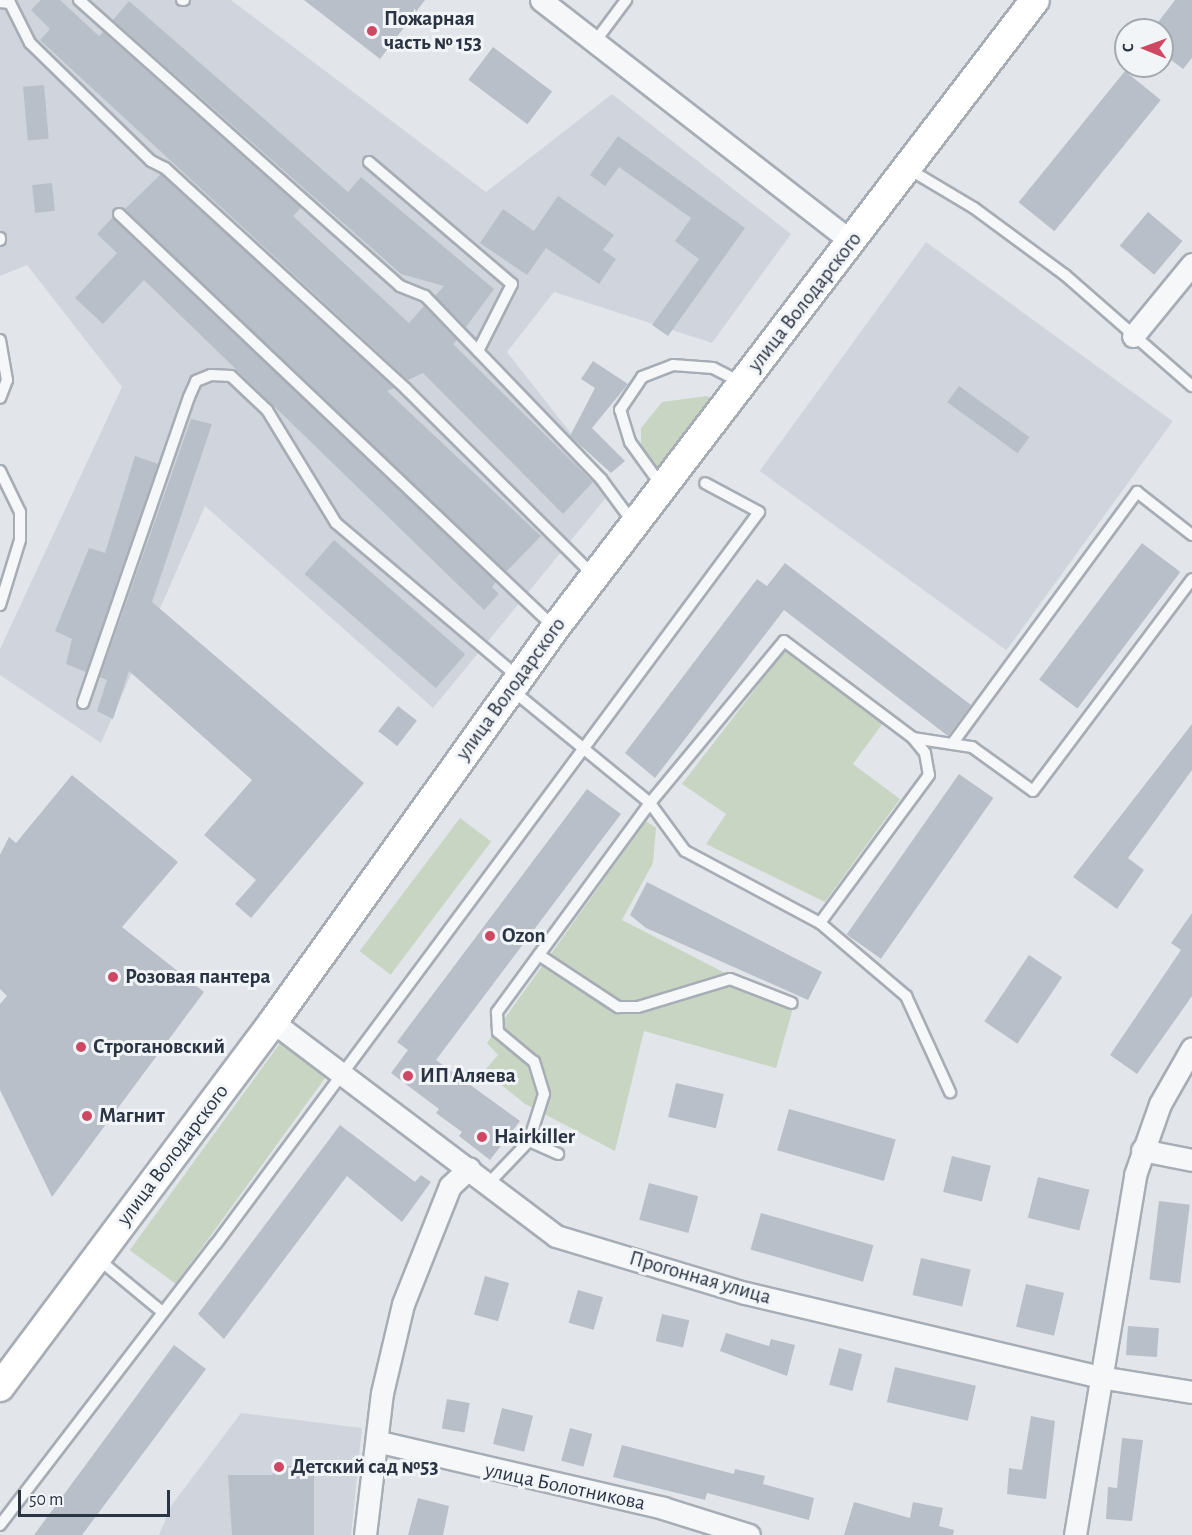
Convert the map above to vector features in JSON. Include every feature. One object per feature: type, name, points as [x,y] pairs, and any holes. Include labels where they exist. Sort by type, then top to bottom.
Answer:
[{"type":"main road","name":"улица Володарского","points":[[0,1387],[273,1022],[555,628],[1035,0]]},
{"type":"street","points":[[541,0],[852,242]]},
{"type":"street","points":[[1133,336],[1192,264]]},
{"type":"street","name":"Прогонная улица","points":[[273,1022],[556,1236],[745,1293],[1100,1377],[1192,1392]]},
{"type":"street","points":[[1075,1535],[1100,1377],[1142,1150],[1160,1104],[1192,1048]]},
{"type":"street","points":[[1142,1150],[1192,1160]]},
{"type":"street","points":[[365,1535],[380,1442],[382,1393],[403,1304],[450,1186],[469,1168]]},
{"type":"street","name":"улица Болотникова","points":[[380,1442],[663,1508],[749,1535]]},
{"type":"lane","points":[[79,0],[400,286],[425,296],[601,479],[634,524]]},
{"type":"lane","points":[[594,43],[626,0]]},
{"type":"lane","points":[[8,2],[30,43],[143,154],[406,389],[594,576]]},
{"type":"lane","points":[[369,162],[512,284],[478,351]]},
{"type":"lane","points":[[907,168],[974,208],[1057,269],[1192,386]]},
{"type":"lane","points":[[119,214],[555,628]]},
{"type":"lane","points":[[0,340],[7,380],[0,398]]},
{"type":"lane","points":[[663,487],[630,442],[620,410],[642,377],[673,365],[713,368],[742,384]]},
{"type":"lane","points":[[83,704],[196,381],[211,375],[231,376],[267,410],[336,523],[583,748],[650,802],[685,851],[820,923],[906,996],[950,1092]]},
{"type":"lane","points":[[0,471],[20,512],[20,540],[0,605]]},
{"type":"lane","points":[[0,1525],[342,1073],[759,512],[705,483]]},
{"type":"lane","points":[[952,744],[1137,492],[1192,535]]},
{"type":"lane","points":[[913,738],[972,747],[1033,791],[1192,579]]},
{"type":"lane","points":[[487,1185],[529,1141],[544,1094],[534,1062],[498,1032],[497,1012],[650,802],[784,641],[913,738],[925,753],[929,775],[820,923]]},
{"type":"lane","points":[[539,955],[618,1007],[638,1007],[730,979],[792,1003]]},
{"type":"lane","points":[[529,1141],[558,1154]]},
{"type":"lane","points":[[96,1258],[161,1311]]},
{"type":"shaded area","points":[[0,0],[231,0],[486,192],[612,94],[791,234],[712,343],[554,292],[507,352],[614,488],[433,708],[205,506],[101,743],[0,675],[0,649],[122,387],[27,265],[0,276]]},
{"type":"shaded area","points":[[926,242],[1173,421],[1006,650],[760,471]]},
{"type":"shaded area","name":"Детский сад №53","points":[[241,1413],[362,1428],[351,1535],[159,1535],[171,1506]]},
{"type":"green space","points":[[707,396],[715,401],[661,475],[641,448],[641,428],[662,402]]},
{"type":"green space","points":[[786,649],[883,723],[853,764],[900,799],[825,902],[706,844],[726,814],[682,784]]},
{"type":"green space","points":[[460,818],[491,841],[391,975],[359,951]]},
{"type":"green space","points":[[646,821],[656,828],[653,863],[622,920],[793,1008],[776,1068],[644,1031],[615,1151],[525,1104],[484,1071],[498,1055],[487,1043]]},
{"type":"green space","points":[[283,1039],[329,1073],[176,1284],[130,1250]]},
{"type":"building","points":[[41,0],[60,0],[99,36],[103,32],[301,208],[293,216],[409,323],[424,306],[457,340],[453,344],[593,482],[563,514],[423,373],[408,380],[40,40],[50,29],[31,10]]},
{"type":"building","name":"Пожарная часть № 153","points":[[304,0],[425,0],[380,59]]},
{"type":"building","points":[[1175,0],[1192,0],[1192,58],[1183,69],[1174,62],[1174,18],[1161,18]]},
{"type":"building","points":[[129,1],[348,192],[361,177],[494,289],[466,327],[435,296],[444,286],[401,274],[113,20]]},
{"type":"building","points":[[493,47],[552,92],[527,124],[468,80]]},
{"type":"building","points":[[1119,78],[1134,78],[1161,100],[1054,231],[1019,202]]},
{"type":"building","points":[[44,85],[49,139],[28,141],[23,87]]},
{"type":"building","points":[[618,136],[745,228],[668,336],[652,325],[699,259],[675,241],[691,218],[619,167],[605,186],[590,175]]},
{"type":"building","points":[[161,174],[394,388],[387,391],[541,536],[506,572],[125,209]]},
{"type":"building","points":[[52,183],[55,211],[35,213],[32,185]]},
{"type":"building","points":[[558,196],[614,235],[603,250],[616,259],[599,284],[546,248],[527,275],[480,243],[503,209],[534,231]]},
{"type":"building","points":[[1148,212],[1182,241],[1154,275],[1120,246]]},
{"type":"building","points":[[112,218],[496,582],[492,587],[499,594],[484,610],[144,280],[103,324],[75,298],[117,253],[97,234]]},
{"type":"building","points":[[593,361],[628,384],[592,428],[625,461],[611,473],[570,436],[595,388],[581,379]]},
{"type":"building","points":[[959,386],[1029,437],[1018,453],[947,402]]},
{"type":"building","points":[[191,419],[212,424],[152,602],[364,783],[251,918],[235,904],[256,880],[204,835],[252,780],[129,671],[113,719],[97,711],[107,680],[100,677]]},
{"type":"building","points":[[135,456],[158,464],[86,672],[66,664],[72,639],[55,631],[89,548],[105,553]]},
{"type":"building","points":[[334,540],[465,654],[436,688],[304,574]]},
{"type":"building","points":[[1142,543],[1180,572],[1077,708],[1039,680]]},
{"type":"building","points":[[785,563],[971,705],[948,736],[784,610],[655,778],[625,753],[757,579],[767,586]]},
{"type":"building","points":[[398,706],[417,721],[397,746],[378,731]]},
{"type":"building","points":[[1192,724],[1192,770],[1128,858],[1144,870],[1117,909],[1073,877]]},
{"type":"building","points":[[959,774],[993,798],[881,959],[847,935]]},
{"type":"building","name":"Строгановский","points":[[72,775],[178,862],[122,927],[204,992],[52,1197],[0,1090],[0,1004],[7,996],[0,989],[0,855],[9,837],[16,843]]},
{"type":"building","points":[[587,789],[621,814],[436,1060],[520,1121],[490,1160],[459,1136],[462,1132],[436,1113],[439,1109],[391,1073],[408,1050],[397,1042]]},
{"type":"building","points":[[647,882],[822,972],[808,1000],[646,928],[630,915]]},
{"type":"building","points":[[1192,913],[1192,996],[1137,1074],[1110,1055],[1181,950],[1171,943]]},
{"type":"building","points":[[1029,955],[1062,977],[1017,1044],[984,1021]]},
{"type":"building","points":[[676,1083],[724,1094],[716,1128],[668,1117]]},
{"type":"building","points":[[789,1109],[896,1140],[884,1181],[777,1150]]},
{"type":"building","points":[[340,1125],[415,1182],[421,1175],[431,1182],[402,1222],[347,1176],[224,1339],[198,1314]]},
{"type":"building","points":[[952,1156],[991,1166],[982,1202],[943,1192]]},
{"type":"building","points":[[1038,1177],[1089,1190],[1079,1231],[1028,1218]]},
{"type":"building","points":[[649,1183],[698,1196],[688,1233],[639,1220]]},
{"type":"building","points":[[1159,1201],[1190,1205],[1180,1283],[1149,1279]]},
{"type":"building","points":[[761,1213],[873,1245],[863,1282],[751,1250]]},
{"type":"building","points":[[921,1258],[971,1269],[962,1306],[912,1295]]},
{"type":"building","points":[[485,1276],[509,1283],[498,1321],[474,1314]]},
{"type":"building","points":[[1026,1284],[1064,1293],[1054,1336],[1016,1327]]},
{"type":"building","points":[[578,1290],[603,1297],[594,1330],[569,1323]]},
{"type":"building","points":[[662,1314],[689,1320],[683,1348],[656,1341]]},
{"type":"building","points":[[1128,1326],[1159,1328],[1157,1357],[1126,1355]]},
{"type":"building","points":[[726,1333],[769,1346],[771,1339],[795,1345],[787,1376],[720,1351]]},
{"type":"building","points":[[174,1345],[206,1369],[82,1535],[34,1535]]},
{"type":"building","points":[[839,1348],[862,1354],[852,1391],[829,1385]]},
{"type":"building","points":[[895,1367],[976,1386],[968,1421],[887,1402]]},
{"type":"building","points":[[447,1399],[470,1403],[464,1433],[442,1429]]},
{"type":"building","points":[[502,1408],[533,1416],[524,1452],[493,1444]]},
{"type":"building","points":[[1031,1416],[1055,1421],[1046,1499],[1007,1494],[1009,1468],[1022,1470]]},
{"type":"building","points":[[570,1428],[592,1434],[583,1467],[561,1461]]},
{"type":"building","points":[[1122,1438],[1143,1440],[1132,1521],[1106,1519],[1108,1487],[1117,1488]]},
{"type":"building","points":[[622,1445],[734,1474],[735,1469],[765,1476],[763,1484],[814,1498],[809,1520],[707,1493],[705,1500],[613,1477]]},
{"type":"building","points":[[273,1466],[314,1466],[314,1535],[232,1535],[228,1475],[273,1475]]},
{"type":"building","points":[[418,1498],[449,1506],[443,1535],[408,1535]]},
{"type":"building","points":[[854,1502],[910,1518],[913,1502],[943,1508],[939,1526],[954,1530],[953,1535],[844,1535]]},
{"type":"place","name":"Пожарная часть № 153","points":[[372,31]]},
{"type":"place","name":"Ozon","points":[[490,936]]},
{"type":"place","name":"Розовая пантера","points":[[113,977]]},
{"type":"place","name":"Строгановский","points":[[81,1047]]},
{"type":"place","name":"ИП Аляева","points":[[408,1076]]},
{"type":"place","name":"Магнит","points":[[87,1116]]},
{"type":"place","name":"Hairkiller","points":[[482,1137]]},
{"type":"place","name":"Детский сад №53","points":[[279,1467]]}]
